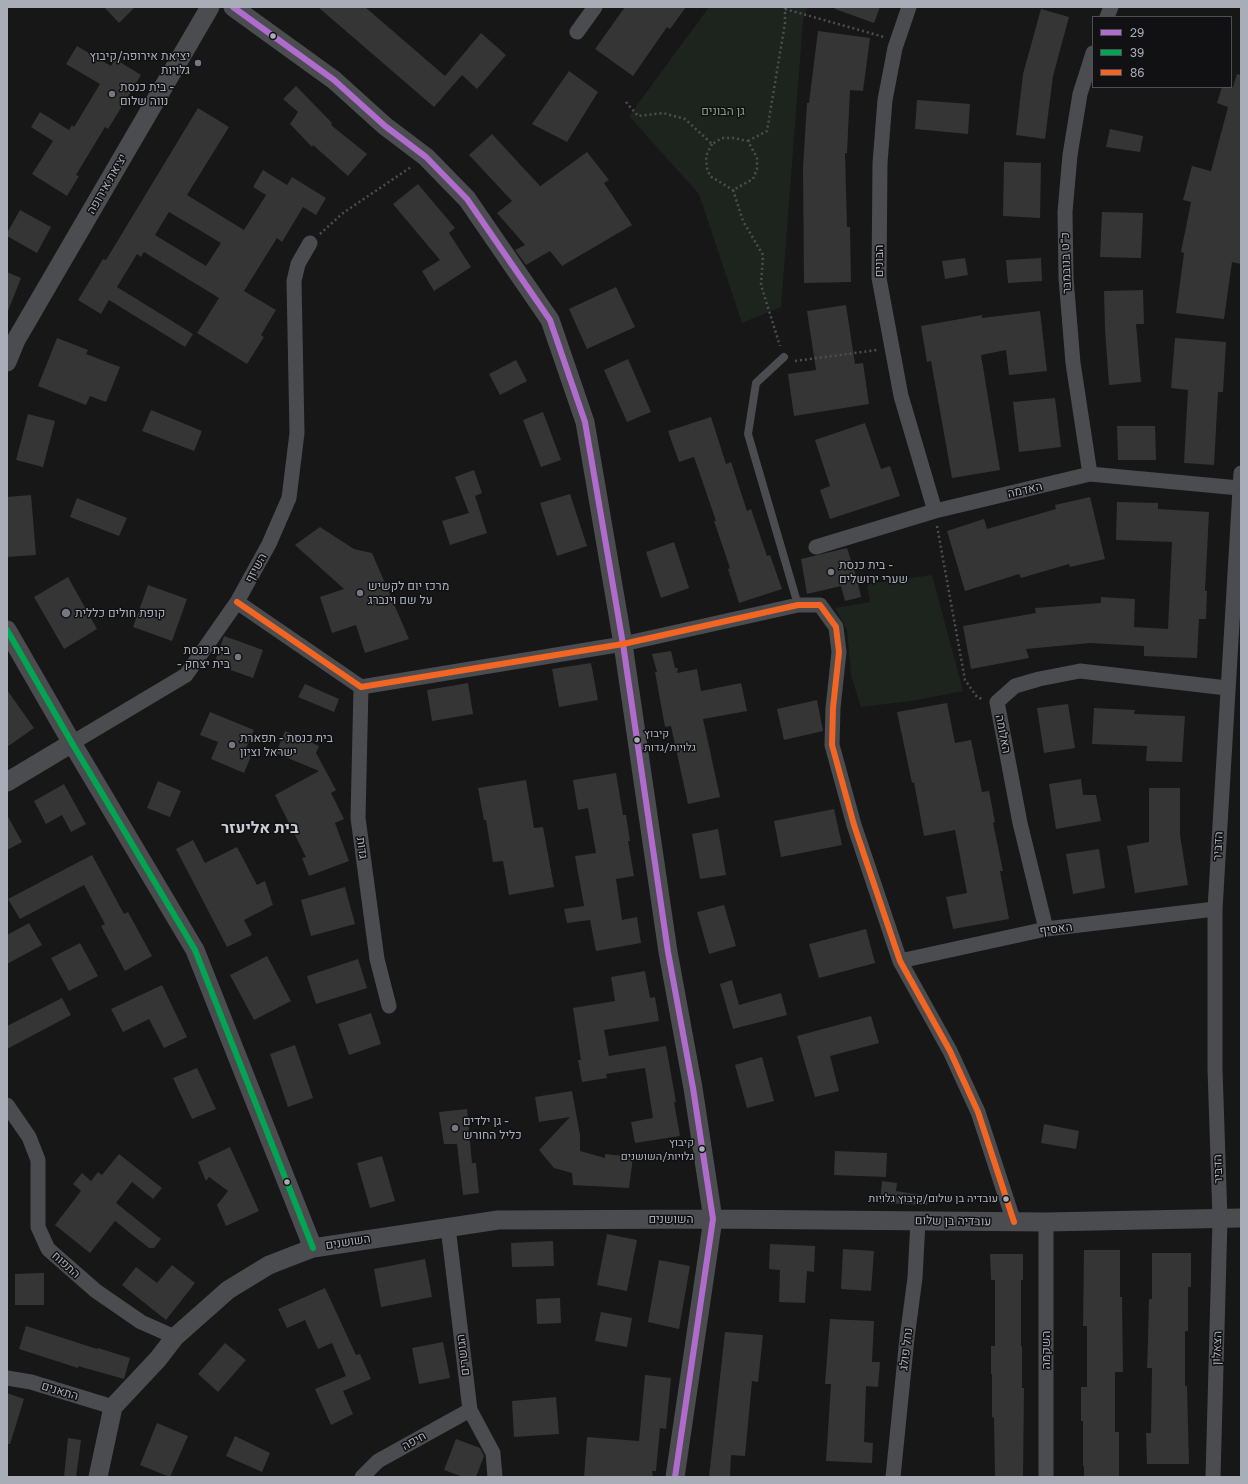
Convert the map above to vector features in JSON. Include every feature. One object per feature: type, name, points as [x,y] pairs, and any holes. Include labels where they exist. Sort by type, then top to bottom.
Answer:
[{"type":"street","name":"יציאת אירופה","points":[[7,362],[16,340],[210,7]]},
{"type":"street","points":[[234,7],[334,80],[385,126],[426,157],[467,199],[550,320],[585,422],[623,644],[668,952],[693,1088],[713,1219],[675,1477]]},
{"type":"street","points":[[577,32],[594,7]]},
{"type":"street","name":"הבונים","points":[[909,7],[898,41],[885,100],[880,163],[879,278],[901,396],[935,511]]},
{"type":"street","name":"כ\"ט בנובמבר","points":[[1090,474],[1073,363],[1066,278],[1065,212],[1070,155],[1080,94],[1092,56]]},
{"type":"street","name":"השיזף","points":[[7,782],[186,675],[237,602],[270,544],[289,498],[298,433],[294,281],[298,264],[310,243]]},
{"type":"street","name":"הדביר","points":[[1220,1219],[1215,1069],[1215,909],[1241,473]]},
{"type":"street","name":"האדמה","points":[[816,547],[935,511],[1090,474],[1239,488]]},
{"type":"street","points":[[237,602],[361,687],[623,644],[798,605],[820,605],[836,627],[839,652],[833,708],[832,745],[854,825],[900,961],[950,1051],[978,1112],[1014,1222]]},
{"type":"street","points":[[7,630],[195,950],[313,1248]]},
{"type":"street","name":"האלומה","points":[[1046,929],[1020,823],[998,702],[1015,686],[1039,679],[1080,671],[1227,688]]},
{"type":"street","name":"גדות","points":[[361,687],[358,818],[377,959],[389,1006]]},
{"type":"street","name":"האסיף","points":[[900,961],[1046,929],[1215,909]]},
{"type":"street","name":"התפוח","points":[[7,1105],[29,1137],[38,1160],[38,1227],[48,1249],[96,1292],[141,1322],[175,1337]]},
{"type":"street","name":"עובדיה בן שלום","points":[[713,1219],[1046,1222],[1241,1218]]},
{"type":"street","name":"השושנים","points":[[113,1407],[158,1359],[175,1337],[228,1290],[269,1265],[313,1248],[498,1220],[713,1219]]},
{"type":"street","name":"הצאלון","points":[[1213,1477],[1220,1219]]},
{"type":"street","name":"נחל פולג","points":[[893,1477],[907,1338],[915,1278],[918,1221]]},
{"type":"street","name":"השקמה","points":[[1046,1222],[1046,1477]]},
{"type":"street","name":"הגושרים","points":[[448,1227],[470,1410],[493,1453],[495,1477]]},
{"type":"street","name":"התאנים","points":[[7,1378],[31,1382],[113,1407]]},
{"type":"street","points":[[98,1477],[113,1407]]},
{"type":"street","name":"חיפה","points":[[362,1477],[378,1461],[470,1410]]},
{"type":"lane","points":[[784,357],[756,383],[748,434],[798,605]]},
{"type":"path","points":[[892,348],[785,362],[761,285],[763,255],[743,221],[733,190],[710,176],[707,168],[706,156],[712,144],[722,138],[734,138],[748,141],[767,131],[785,23],[785,8],[898,41]]},
{"type":"path","points":[[626,102],[638,116],[663,112],[685,119],[712,144]]},
{"type":"path","points":[[733,190],[753,179],[757,169],[758,158],[748,141]]},
{"type":"path","points":[[310,243],[343,213],[426,157]]},
{"type":"path","points":[[935,511],[965,680],[977,697],[998,707]]},
{"type":"green space","name":"גן הבונים","points":[[709,7],[808,7],[803,20],[781,307],[742,323],[699,194],[629,116]]},
{"type":"green space","points":[[932,575],[963,691],[911,701],[861,707],[851,675],[847,630],[835,608],[870,602],[867,584]]},
{"type":"building","points":[[104,7],[135,7],[119,23]]},
{"type":"building","points":[[318,7],[365,7],[445,76],[481,33],[506,55],[477,89],[462,75],[434,107]]},
{"type":"building","points":[[625,7],[686,7],[670,29],[667,27],[633,76],[595,49]]},
{"type":"building","points":[[835,7],[880,7],[874,23],[835,9]]},
{"type":"building","points":[[1041,9],[1069,17],[1053,76],[1045,139],[1016,135],[1023,74]]},
{"type":"building","points":[[818,31],[870,38],[863,91],[850,90],[847,153],[845,153],[847,227],[850,227],[851,282],[804,283],[803,168],[807,103],[809,103]]},
{"type":"building","points":[[77,46],[111,66],[115,59],[141,75],[108,129],[105,127],[76,175],[79,176],[67,196],[32,174],[53,141],[31,127],[40,112],[69,130],[72,125],[74,127],[100,84],[66,64]]},
{"type":"building","points":[[569,71],[598,92],[567,142],[532,124]]},
{"type":"building","points":[[1237,74],[1241,75],[1241,264],[1232,262],[1224,319],[1176,313],[1184,253],[1181,252],[1191,202],[1183,200],[1192,166],[1211,171],[1228,107],[1217,103],[1222,88],[1233,87]]},
{"type":"building","points":[[296,86],[332,123],[331,125],[367,154],[348,176],[313,145],[312,147],[290,124],[298,112],[283,99]]},
{"type":"building","points":[[917,100],[970,104],[968,134],[915,129]]},
{"type":"building","points":[[198,108],[229,127],[187,195],[244,230],[266,195],[253,187],[263,170],[287,185],[292,177],[326,198],[316,215],[303,207],[282,242],[277,238],[244,291],[276,310],[261,335],[264,337],[247,364],[197,333],[219,298],[144,252],[141,257],[137,254],[117,287],[193,334],[185,347],[109,300],[101,314],[78,300],[103,259],[106,260]],"holes":[[[169,212],[221,243],[206,266],[155,235]]]},
{"type":"building","points":[[1110,129],[1143,136],[1140,152],[1106,147]]},
{"type":"building","points":[[492,134],[540,186],[539,187],[587,152],[609,180],[604,183],[632,225],[562,266],[550,251],[526,265],[515,250],[525,245],[497,213],[512,201],[469,155]]},
{"type":"building","points":[[1004,162],[1041,163],[1040,218],[1003,216]]},
{"type":"building","points":[[418,184],[455,228],[449,233],[471,267],[434,291],[422,271],[440,260],[393,204]]},
{"type":"building","points":[[20,210],[51,227],[37,253],[7,236],[7,233]]},
{"type":"building","points":[[1102,212],[1143,213],[1141,258],[1100,257]]},
{"type":"building","points":[[965,258],[968,275],[945,279],[942,261]]},
{"type":"building","points":[[1041,258],[1042,281],[1008,283],[1006,260]]},
{"type":"building","points":[[7,272],[21,278],[8,311],[7,311]]},
{"type":"building","points":[[616,287],[635,327],[587,349],[569,309]]},
{"type":"building","points":[[1143,290],[1144,324],[1136,324],[1141,382],[1109,385],[1104,291]]},
{"type":"building","points":[[846,305],[855,364],[863,363],[869,404],[794,416],[788,374],[816,370],[807,311]]},
{"type":"building","points":[[1040,311],[1047,371],[1009,375],[1006,350],[981,355],[1000,470],[952,478],[931,361],[927,362],[921,326],[982,315],[982,318]]},
{"type":"building","points":[[57,338],[88,350],[86,354],[120,367],[106,402],[90,396],[86,405],[38,386]]},
{"type":"building","points":[[1175,338],[1226,342],[1223,392],[1218,392],[1214,465],[1184,463],[1188,390],[1171,388]]},
{"type":"building","points":[[628,359],[651,412],[627,422],[604,370]]},
{"type":"building","points":[[516,360],[527,381],[500,395],[489,374]]},
{"type":"building","points":[[1055,398],[1061,447],[1019,452],[1013,402]]},
{"type":"building","points":[[151,410],[202,431],[194,451],[142,431]]},
{"type":"building","points":[[543,412],[561,460],[541,467],[523,420]]},
{"type":"building","points":[[28,414],[55,421],[43,467],[16,460]]},
{"type":"building","points":[[711,417],[726,464],[731,462],[747,511],[751,509],[767,556],[770,555],[782,589],[739,603],[728,569],[730,568],[714,521],[716,521],[694,457],[679,462],[668,431]]},
{"type":"building","points":[[865,423],[881,469],[890,466],[900,496],[830,519],[820,490],[830,486],[815,440]]},
{"type":"building","points":[[1117,426],[1155,426],[1156,460],[1118,460]]},
{"type":"building","points":[[474,470],[482,493],[475,496],[487,533],[450,545],[442,521],[469,513],[455,477]]},
{"type":"building","points":[[570,494],[587,546],[557,556],[540,503]]},
{"type":"building","points":[[31,495],[36,555],[7,557],[7,497]]},
{"type":"building","points":[[1090,497],[1105,559],[1070,567],[1069,564],[1021,578],[1019,574],[965,591],[947,531],[984,519],[987,529],[1056,509],[1055,505]]},
{"type":"building","points":[[77,498],[127,518],[119,536],[70,517]]},
{"type":"building","points":[[1117,502],[1158,503],[1158,509],[1209,512],[1205,591],[1207,591],[1206,619],[1199,619],[1197,658],[1144,656],[1144,646],[1090,643],[1026,649],[1029,658],[971,669],[963,626],[1036,613],[1035,608],[1101,603],[1101,597],[1135,599],[1134,627],[1168,629],[1172,542],[1116,540]]},
{"type":"building","name":"מרכז יום לקשיש על שם וינברג","points":[[320,527],[354,549],[372,553],[409,639],[365,653],[356,625],[332,633],[320,597],[344,589],[295,545]]},
{"type":"building","points":[[674,542],[689,588],[661,598],[646,552]]},
{"type":"building","points":[[847,548],[861,597],[845,601],[841,586],[807,594],[801,559]]},
{"type":"building","name":"קופת חולים כללית","points":[[68,577],[97,629],[64,649],[34,597]]},
{"type":"building","points":[[148,585],[187,599],[172,641],[133,627]]},
{"type":"building","name":"בית כנסת - בית יצחק","points":[[224,636],[263,650],[253,678],[214,664]]},
{"type":"building","points":[[671,651],[675,668],[678,668],[677,673],[697,669],[701,691],[741,683],[747,711],[703,719],[720,797],[688,804],[671,726],[665,727],[655,672],[657,672],[652,654]]},
{"type":"building","points":[[591,663],[598,700],[559,707],[552,669]]},
{"type":"building","points":[[468,683],[473,714],[432,721],[427,690]]},
{"type":"building","points":[[305,684],[339,699],[334,712],[298,697]]},
{"type":"building","points":[[7,690],[34,728],[7,747]]},
{"type":"building","points":[[817,700],[823,731],[784,740],[777,709]]},
{"type":"building","points":[[947,703],[955,743],[971,740],[982,792],[989,791],[995,822],[993,823],[1003,871],[1000,871],[1009,919],[953,929],[946,897],[967,893],[955,830],[924,836],[914,782],[912,783],[897,712]]},
{"type":"building","points":[[1068,704],[1075,748],[1044,753],[1037,708]]},
{"type":"building","points":[[1094,708],[1135,710],[1134,714],[1185,716],[1182,762],[1146,761],[1147,746],[1092,744]]},
{"type":"building","name":"בית כנסת - תפארת ישראל וציון","points":[[210,712],[254,730],[246,748],[253,751],[244,773],[211,759],[218,742],[200,735]]},
{"type":"building","points":[[285,731],[319,746],[316,753],[336,790],[331,793],[344,819],[335,823],[349,861],[309,876],[302,858],[306,857],[275,795],[319,771],[276,753]]},
{"type":"building","points":[[616,773],[623,815],[626,815],[630,841],[628,841],[634,876],[616,879],[622,920],[637,917],[641,943],[596,951],[590,920],[567,923],[564,909],[584,906],[575,856],[596,853],[588,808],[578,810],[573,780]]},
{"type":"building","points":[[1081,779],[1083,795],[1096,795],[1101,821],[1056,829],[1049,784]]},
{"type":"building","points":[[526,780],[534,828],[543,827],[554,887],[509,895],[503,861],[493,862],[486,820],[484,820],[478,788]]},
{"type":"building","points":[[158,781],[181,791],[170,817],[147,808]]},
{"type":"building","points":[[64,784],[86,824],[71,832],[62,815],[46,824],[34,801]]},
{"type":"building","points":[[1149,788],[1180,788],[1180,835],[1188,885],[1135,893],[1127,846],[1149,842]]},
{"type":"building","points":[[834,809],[842,845],[781,857],[774,821]]},
{"type":"building","points":[[7,815],[22,842],[7,850]]},
{"type":"building","points":[[718,829],[726,875],[700,879],[692,834]]},
{"type":"building","points":[[193,840],[205,863],[237,847],[257,885],[265,881],[273,905],[244,920],[252,935],[227,947],[176,849]]},
{"type":"building","points":[[1099,849],[1105,888],[1073,894],[1066,854]]},
{"type":"building","points":[[92,855],[124,914],[128,912],[152,956],[125,971],[101,926],[105,924],[84,885],[20,919],[8,899]]},
{"type":"building","points":[[345,887],[355,924],[311,936],[301,900]]},
{"type":"building","points":[[724,905],[736,946],[709,954],[697,912]]},
{"type":"building","points":[[29,923],[42,945],[7,964],[7,935]]},
{"type":"building","points":[[866,929],[875,963],[819,978],[809,944]]},
{"type":"building","points":[[80,943],[98,976],[69,991],[51,958]]},
{"type":"building","points":[[267,956],[291,1001],[254,1020],[230,975]]},
{"type":"building","points":[[358,959],[367,988],[316,1004],[307,976]]},
{"type":"building","points":[[645,971],[650,998],[655,997],[659,1021],[604,1030],[609,1056],[666,1046],[676,1102],[674,1102],[680,1136],[635,1143],[631,1122],[653,1118],[645,1068],[606,1074],[607,1078],[582,1082],[578,1060],[581,1060],[573,1008],[615,1001],[611,977]]},
{"type":"building","points":[[732,980],[739,1005],[781,993],[787,1015],[733,1029],[720,984]]},
{"type":"building","points":[[162,985],[187,1037],[164,1048],[149,1019],[123,1032],[111,1009]]},
{"type":"building","points":[[62,998],[71,1015],[7,1049],[7,1026]]},
{"type":"building","points":[[371,1013],[381,1044],[349,1055],[338,1024]]},
{"type":"building","points":[[871,1016],[879,1043],[830,1056],[839,1091],[815,1097],[797,1036]]},
{"type":"building","points":[[295,1045],[313,1098],[288,1107],[270,1054]]},
{"type":"building","points":[[762,1057],[774,1101],[747,1108],[735,1065]]},
{"type":"building","points":[[197,1068],[216,1109],[192,1119],[173,1078]]},
{"type":"building","points":[[572,1091],[580,1135],[580,1151],[605,1158],[605,1154],[633,1157],[629,1188],[573,1185],[572,1173],[554,1168],[539,1150],[570,1117],[539,1122],[535,1097]]},
{"type":"building","points":[[467,1109],[472,1163],[476,1163],[479,1193],[463,1195],[457,1144],[444,1144],[439,1112]]},
{"type":"building","points":[[1044,1124],[1079,1131],[1076,1149],[1041,1143]]},
{"type":"building","points":[[230,1147],[259,1211],[226,1226],[217,1205],[228,1191],[209,1177],[206,1181],[198,1162]]},
{"type":"building","points":[[835,1151],[887,1153],[886,1177],[834,1175]]},
{"type":"building","points":[[119,1154],[162,1188],[153,1199],[132,1182],[116,1203],[161,1239],[154,1248],[149,1248],[115,1221],[90,1253],[55,1225],[81,1191],[73,1184],[82,1173],[91,1181],[98,1172],[102,1175]]},
{"type":"building","points":[[382,1156],[395,1201],[370,1208],[357,1163]]},
{"type":"building","points":[[882,1181],[897,1183],[896,1191],[928,1196],[927,1205],[880,1203]]},
{"type":"building","points":[[607,1234],[637,1240],[627,1291],[597,1285]]},
{"type":"building","points":[[553,1241],[554,1266],[512,1267],[511,1243]]},
{"type":"building","points":[[770,1244],[815,1246],[814,1272],[807,1271],[805,1303],[779,1302],[780,1270],[769,1269]]},
{"type":"building","points":[[843,1249],[874,1251],[871,1291],[841,1289]]},
{"type":"building","points":[[1084,1250],[1120,1250],[1123,1372],[1115,1372],[1115,1432],[1119,1432],[1119,1477],[1084,1477],[1081,1387],[1087,1387],[1087,1326],[1083,1326]]},
{"type":"building","points":[[1152,1253],[1191,1253],[1191,1287],[1188,1287],[1188,1331],[1185,1331],[1185,1386],[1187,1386],[1189,1464],[1147,1464],[1146,1433],[1151,1433],[1152,1368],[1147,1368],[1149,1299],[1152,1299]]},
{"type":"building","points":[[990,1254],[1023,1254],[1023,1280],[1021,1280],[1021,1346],[1022,1388],[1024,1388],[1023,1477],[995,1477],[991,1346],[995,1346],[995,1280],[991,1280]]},
{"type":"building","points":[[425,1259],[432,1297],[381,1307],[374,1269]]},
{"type":"building","points":[[659,1260],[690,1266],[679,1329],[648,1322]]},
{"type":"building","points":[[172,1265],[195,1283],[166,1320],[122,1285],[136,1267],[157,1283]]},
{"type":"building","points":[[44,1273],[44,1305],[15,1305],[15,1274]]},
{"type":"building","points":[[325,1288],[356,1355],[360,1354],[371,1379],[343,1391],[353,1414],[331,1425],[315,1389],[346,1376],[332,1343],[318,1349],[305,1320],[287,1328],[278,1309]]},
{"type":"building","points":[[560,1298],[561,1323],[537,1324],[536,1299]]},
{"type":"building","points":[[601,1312],[632,1318],[627,1347],[595,1341]]},
{"type":"building","points":[[830,1319],[874,1321],[872,1362],[880,1362],[878,1387],[866,1386],[864,1442],[873,1443],[872,1463],[826,1461],[831,1384],[825,1384]]},
{"type":"building","points":[[26,1326],[130,1358],[124,1379],[78,1366],[78,1368],[19,1349]]},
{"type":"building","points":[[725,1332],[763,1335],[758,1382],[752,1381],[745,1456],[731,1455],[730,1477],[709,1477]]},
{"type":"building","points":[[443,1342],[450,1378],[419,1384],[412,1348]]},
{"type":"building","points":[[225,1343],[246,1360],[218,1392],[198,1374]]},
{"type":"building","points":[[645,1375],[671,1378],[666,1429],[660,1428],[656,1471],[652,1471],[653,1477],[584,1477],[587,1437],[639,1441]]},
{"type":"building","points":[[7,1393],[24,1399],[10,1444],[7,1444]]},
{"type":"building","points":[[556,1397],[559,1434],[514,1437],[512,1401]]},
{"type":"building","points":[[157,1423],[188,1436],[170,1477],[140,1465]]},
{"type":"building","points":[[235,1436],[270,1453],[262,1472],[226,1456]]},
{"type":"building","points":[[68,1438],[81,1440],[76,1477],[64,1477]]},
{"type":"building","points":[[456,1439],[480,1448],[484,1456],[476,1477],[463,1477],[444,1470]]},
{"type":"transit line","name":"29","points":[[233,7],[334,80],[385,126],[426,157],[467,199],[550,320],[585,422],[623,644],[668,952],[693,1088],[713,1219],[675,1477]]},
{"type":"transit line","name":"86","points":[[237,602],[361,687],[623,644],[798,605],[820,605],[836,627],[839,652],[833,708],[832,745],[854,825],[900,961],[950,1051],[978,1112],[1014,1222]]},
{"type":"transit line","name":"39","points":[[7,630],[195,950],[313,1248]]},
{"type":"place","name":"יציאת אירופה/קיבוץ גלויות","points":[[198,63]]},
{"type":"place","name":"בית כנסת - נווה שלום","points":[[112,94]]},
{"type":"place","name":"בית כנסת - שערי ירושלים","points":[[831,572]]},
{"type":"place","name":"מרכז יום לקשיש על שם וינברג","points":[[360,593]]},
{"type":"place","name":"קופת חולים כללית","points":[[66,613]]},
{"type":"place","name":"בית כנסת - בית יצחק","points":[[238,657]]},
{"type":"place","name":"קיבוץ גלויות/גדות","points":[[637,740]]},
{"type":"place","name":"בית כנסת - תפארת ישראל וציון","points":[[232,745]]},
{"type":"place","name":"גן ילדים - כליל החורש","points":[[455,1128]]},
{"type":"place","name":"קיבוץ גלויות/השושנים","points":[[702,1149]]},
{"type":"place","name":"עובדיה בן שלום/קיבוץ גלויות","points":[[1006,1199]]},
{"type":"district","name":"בית אליעזר","points":[[260,828]]}]
